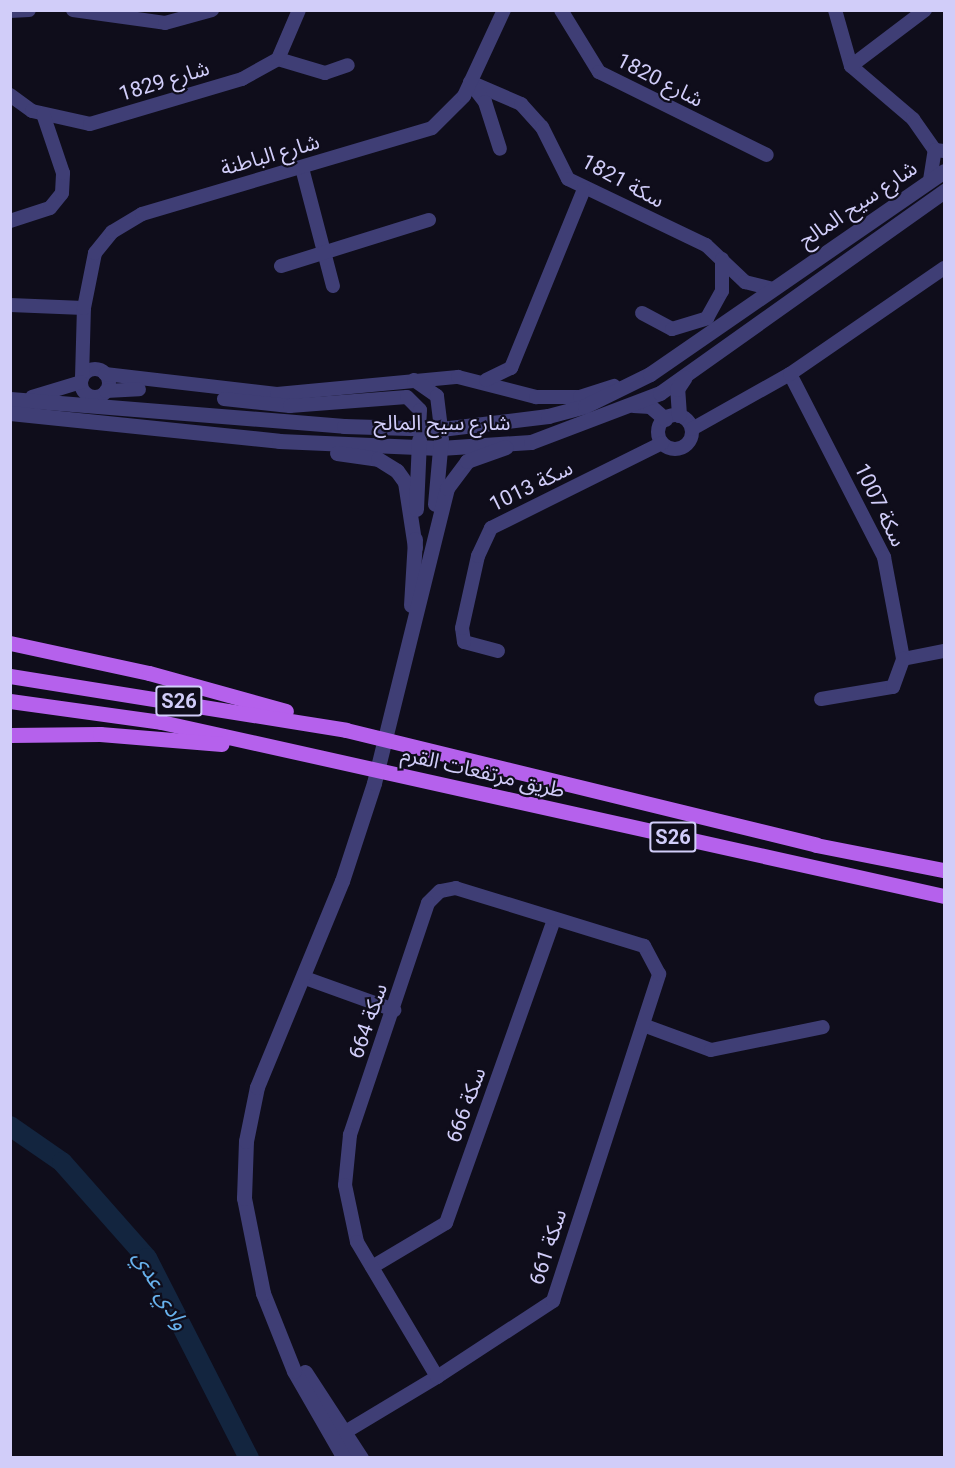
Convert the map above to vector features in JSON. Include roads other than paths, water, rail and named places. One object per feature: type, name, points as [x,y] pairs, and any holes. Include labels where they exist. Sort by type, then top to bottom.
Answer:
[{"type":"main road","points":[[10,643],[148,673],[346,730]]},
{"type":"main road","name":"طريق مرتفعات القرم","points":[[10,676],[346,730],[805,842],[945,870]]},
{"type":"main road","name":"طريق مرتفعات القرم","points":[[10,701],[161,722],[945,896]]},
{"type":"main road","points":[[10,735],[190,740],[323,757]]},
{"type":"street","points":[[10,11],[29,10]]},
{"type":"street","points":[[73,10],[165,23],[212,10]]},
{"type":"street","points":[[299,10],[278,58],[325,72],[348,65]]},
{"type":"street","name":"شارع الباطنة","points":[[81,380],[85,354],[84,308],[95,253],[112,231],[142,214],[432,128],[452,113],[470,82],[504,10]]},
{"type":"street","name":"1820 شارع","points":[[561,10],[599,72],[767,155]]},
{"type":"street","points":[[835,10],[850,66],[913,119],[940,150],[930,180]]},
{"type":"street","points":[[850,66],[925,10]]},
{"type":"street","name":"1829 شارع","points":[[10,95],[43,114],[90,124],[242,79],[278,58]]},
{"type":"street","points":[[470,82],[485,102],[500,149]]},
{"type":"street","name":"سكة 1821","points":[[470,82],[521,104],[542,127],[568,179],[584,189],[706,245],[745,282]]},
{"type":"street","points":[[10,221],[50,208],[62,193],[63,173],[43,114]]},
{"type":"street","points":[[302,168],[333,286]]},
{"type":"street","name":"شارع سيح المالح","points":[[10,399],[270,422],[441,429],[548,416],[585,406],[650,374],[744,312],[773,289],[945,171]]},
{"type":"street","points":[[518,391],[511,368],[584,189]]},
{"type":"street","name":"شارع سيح المالح","points":[[10,413],[279,441],[440,448],[506,447],[579,428],[633,405],[687,373],[945,191]]},
{"type":"street","points":[[281,266],[429,220]]},
{"type":"street","points":[[642,313],[672,329],[707,318],[722,291],[722,259]]},
{"type":"street","points":[[687,373],[676,389],[672,417],[659,428],[662,443],[682,448],[692,429],[790,374],[945,268]]},
{"type":"street","points":[[744,312],[745,282],[773,289]]},
{"type":"street","points":[[10,305],[84,308]]},
{"type":"street","points":[[85,354],[102,372],[106,391]]},
{"type":"street","points":[[486,380],[511,368]]},
{"type":"street","points":[[10,399],[46,395],[102,372],[277,394],[413,380],[486,380],[518,391],[580,397],[650,374]]},
{"type":"street","name":"سكة 1007","points":[[790,374],[884,557],[903,658]]},
{"type":"street","points":[[81,380],[90,396],[106,391],[160,390],[290,406],[407,397],[420,410],[410,625]]},
{"type":"street","points":[[413,380],[437,396],[441,429],[431,549]]},
{"type":"street","points":[[633,405],[650,406],[692,429]]},
{"type":"street","points":[[279,441],[388,463],[405,482],[415,547]]},
{"type":"street","name":"سكة 1013","points":[[498,651],[464,642],[462,628],[478,556],[491,528],[662,443]]},
{"type":"street","points":[[361,1458],[340,1435],[288,1351],[250,1247],[243,1168],[257,1087],[305,978],[374,783],[410,625],[456,472],[467,461],[506,447]]},
{"type":"street","points":[[821,699],[893,687],[903,658],[945,651]]},
{"type":"street","name":"سكة 664","points":[[437,1377],[357,1242],[345,1185],[350,1135],[394,1010],[428,903],[440,891],[456,888],[644,946],[655,960]]},
{"type":"street","name":"سكة 666","points":[[372,1267],[446,1223],[554,920]]},
{"type":"street","name":"سكة 661","points":[[340,1435],[437,1377],[553,1301],[644,1025],[659,974],[655,960]]},
{"type":"street","points":[[305,978],[394,1010]]},
{"type":"street","points":[[644,1025],[711,1050],[823,1027]]},
{"type":"street","points":[[340,1435],[344,1458]]},
{"type":"waterway","name":"وادي عدي","points":[[10,1126],[62,1162],[147,1258],[249,1458]]}]
